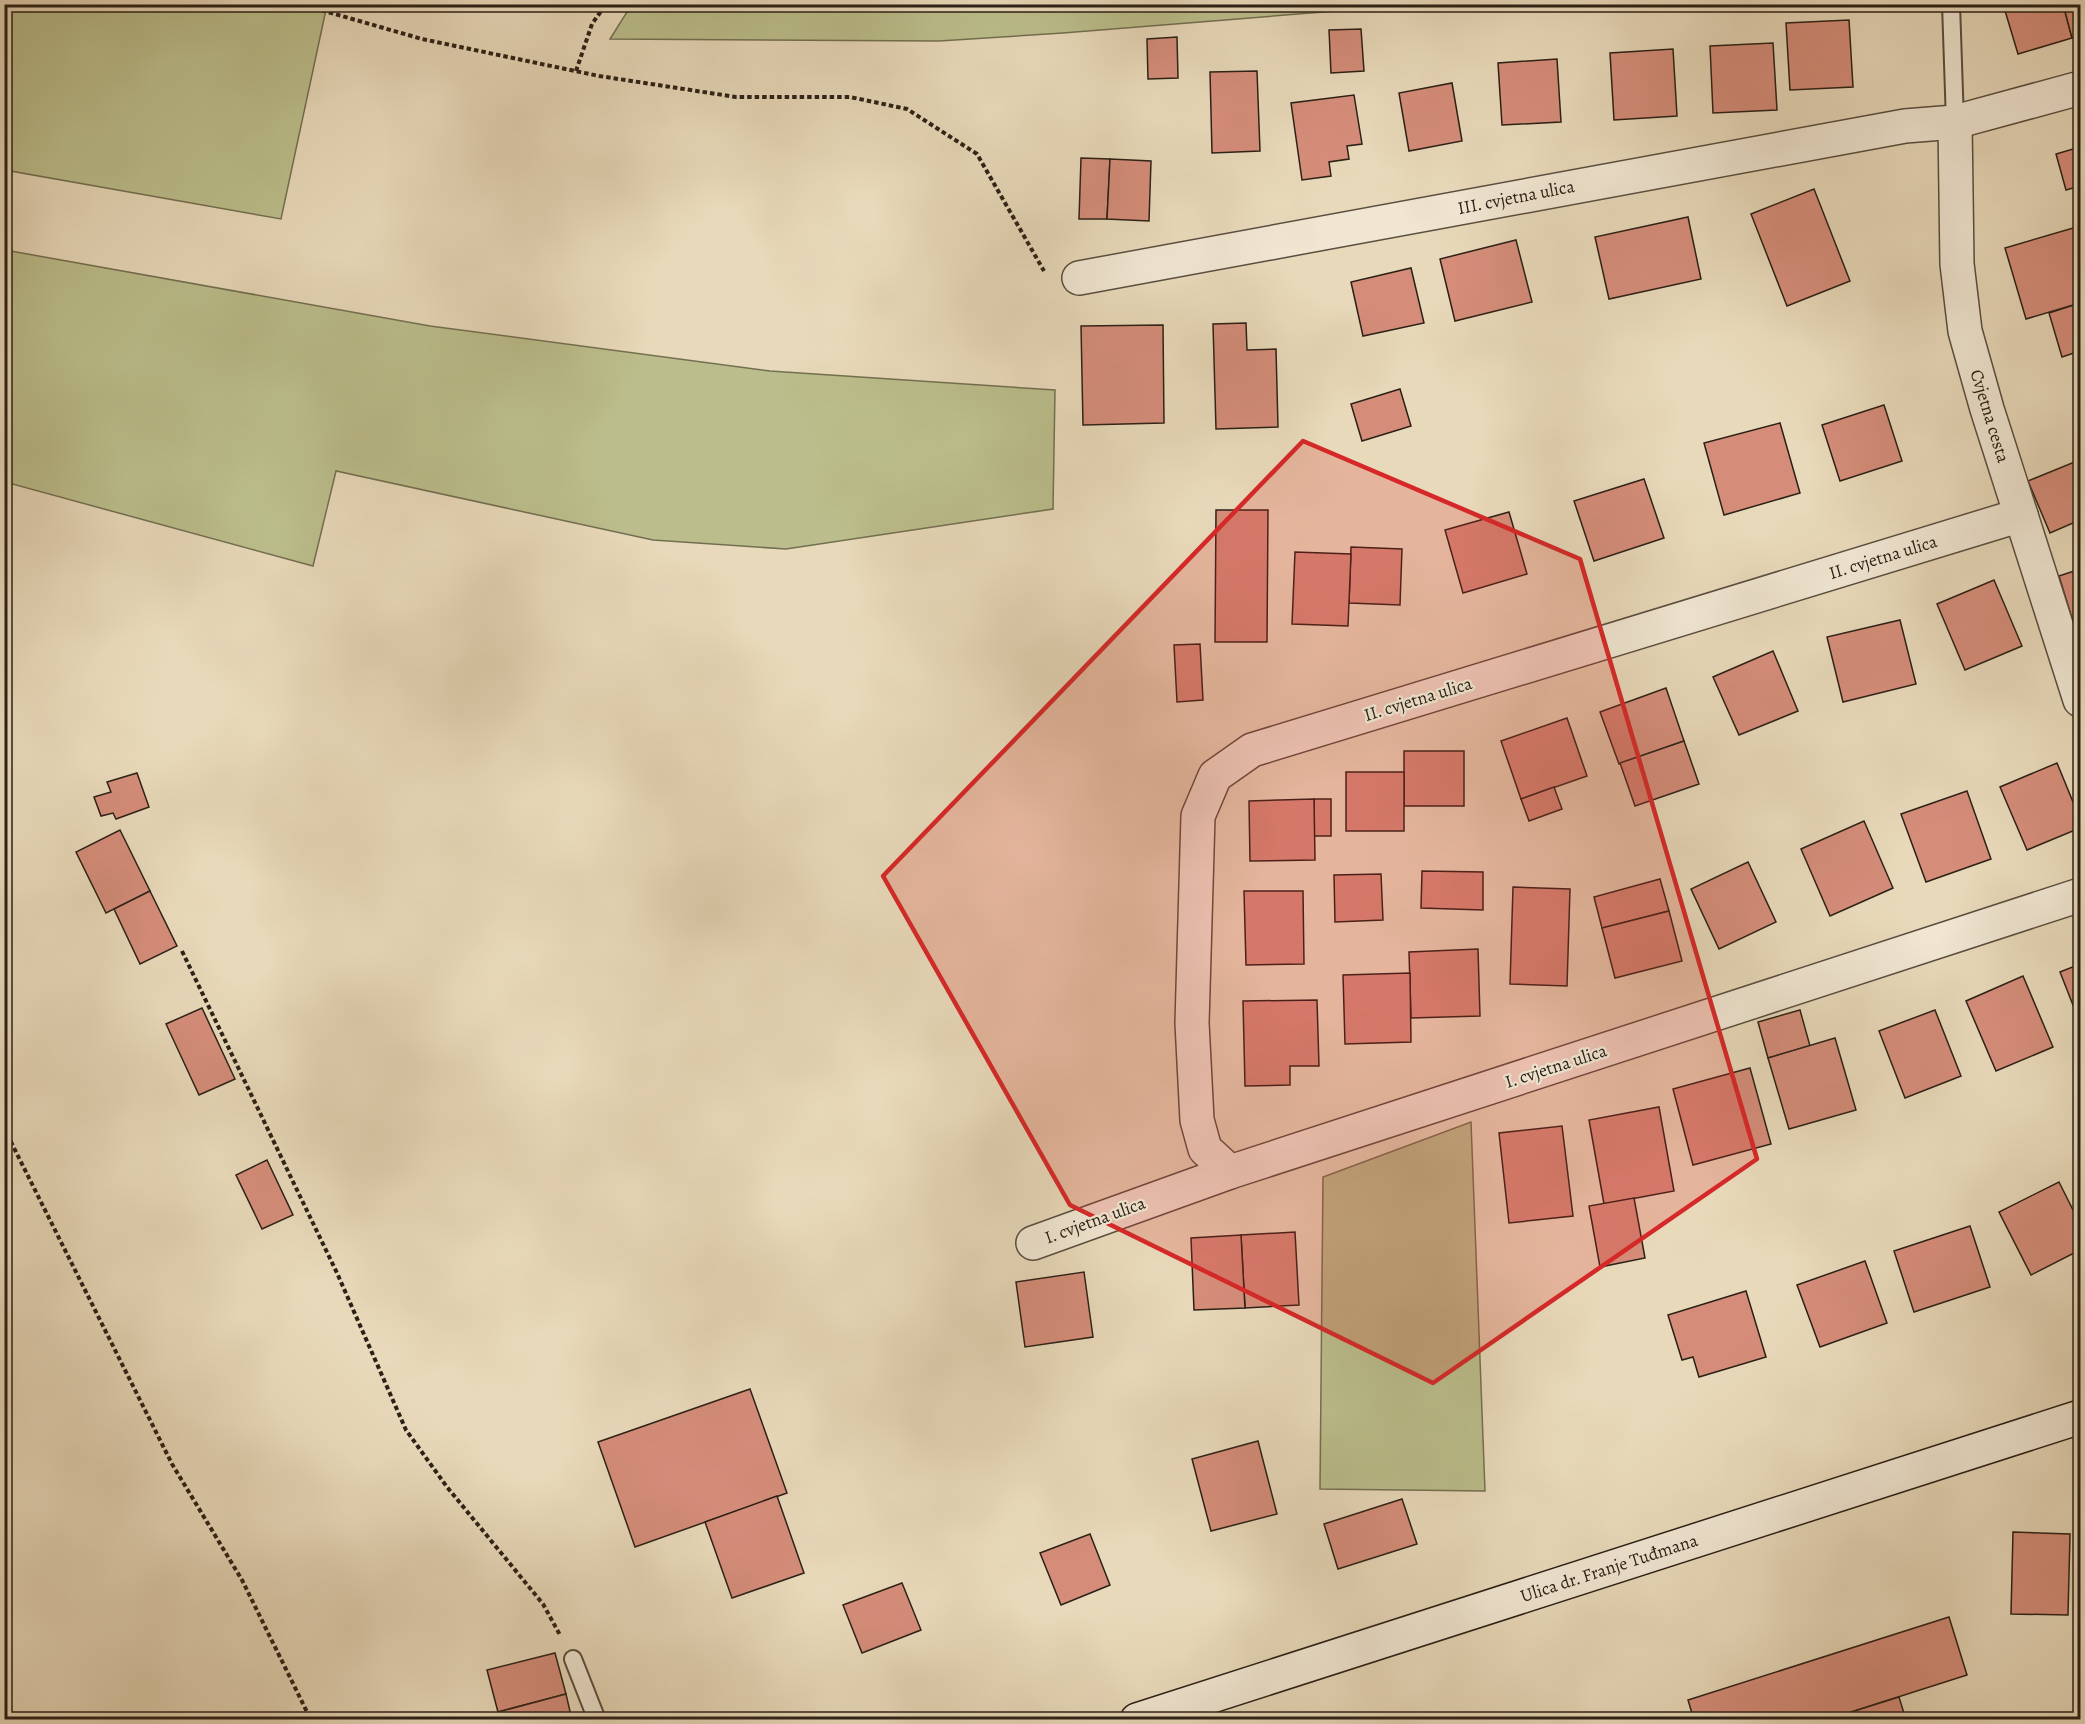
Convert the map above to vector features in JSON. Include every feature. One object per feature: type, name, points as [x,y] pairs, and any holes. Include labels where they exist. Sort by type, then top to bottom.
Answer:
[{"type":"street","name":"III. cvjetna ulica","points":[[1079,279],[1893,128],[1955,122],[2080,88]]},
{"type":"street","name":"Cvjetna cesta","points":[[1955,122],[1957,264],[1965,331],[2080,700]]},
{"type":"street","name":"II. cvjetna ulica","points":[[1230,1172],[1205,1149],[1197,1120],[1192,1023],[1198,816],[1215,776],[1252,750],[2021,515]]},
{"type":"street","name":"I. cvjetna ulica","points":[[1033,1243],[1230,1172],[2080,895]]},
{"type":"street","name":"Ulica dr. Franje Tuđmana","points":[[1137,1719],[2080,1417]]},
{"type":"lane","points":[[1952,4],[1955,122]]},
{"type":"lane","points":[[573,1659],[597,1719]]},
{"type":"path","points":[[300,4],[422,39],[576,71],[736,97],[850,97],[907,109],[977,154],[1046,273],[1079,279]]},
{"type":"path","points":[[576,71],[592,24],[606,4]]},
{"type":"path","points":[[182,951],[337,1273],[406,1430],[447,1487],[543,1604],[573,1659]]},
{"type":"path","points":[[4,1128],[172,1464],[242,1580],[311,1719]]},
{"type":"highlighted area","points":[[1303,441],[1580,559],[1757,1159],[1433,1383],[1070,1205],[883,876]]},
{"type":"green space","points":[[632,4],[1410,5],[939,41],[610,39]]},
{"type":"green space","points":[[4,5],[327,5],[281,219],[5,170]]},
{"type":"green space","points":[[5,250],[430,326],[770,371],[1055,390],[1053,509],[786,549],[653,540],[336,471],[313,566],[5,482]]},
{"type":"green space","points":[[1471,1122],[1485,1491],[1320,1489],[1323,1177]]},
{"type":"building","points":[[2003,4],[2063,4],[2072,38],[2018,54]]},
{"type":"building","points":[[2063,4],[2080,4],[2080,36],[2072,38]]},
{"type":"building","points":[[1849,20],[1853,87],[1790,90],[1786,23]]},
{"type":"building","points":[[1361,29],[1364,71],[1331,73],[1329,30]]},
{"type":"building","points":[[1177,37],[1178,78],[1148,79],[1147,39]]},
{"type":"building","points":[[1773,43],[1777,110],[1713,113],[1710,46]]},
{"type":"building","points":[[1673,49],[1677,116],[1614,120],[1610,53]]},
{"type":"building","points":[[1557,59],[1561,122],[1502,125],[1498,63]]},
{"type":"building","points":[[1257,71],[1260,151],[1212,153],[1210,72]]},
{"type":"building","points":[[1452,83],[1462,141],[1409,151],[1399,93]]},
{"type":"building","points":[[1354,95],[1362,144],[1347,146],[1349,159],[1329,162],[1331,176],[1302,180],[1291,103]]},
{"type":"building","points":[[2080,147],[2080,186],[2066,190],[2056,154]]},
{"type":"building","points":[[1081,158],[1110,159],[1107,219],[1079,219]]},
{"type":"building","points":[[1110,159],[1151,161],[1149,221],[1107,219]]},
{"type":"building","points":[[1814,189],[1850,281],[1787,306],[1751,214]]},
{"type":"building","points":[[1688,217],[1701,279],[1609,299],[1595,237]]},
{"type":"building","points":[[2080,226],[2080,303],[2026,319],[2005,248]]},
{"type":"building","points":[[1516,240],[1532,302],[1455,321],[1440,259]]},
{"type":"building","points":[[1411,268],[1424,323],[1363,336],[1351,282]]},
{"type":"building","points":[[2080,303],[2080,351],[2062,357],[2049,313]]},
{"type":"building","points":[[1246,323],[1247,350],[1276,349],[1278,427],[1216,429],[1213,324]]},
{"type":"building","points":[[1163,325],[1164,423],[1083,425],[1081,326]]},
{"type":"building","points":[[1400,389],[1411,426],[1362,441],[1351,404]]},
{"type":"building","points":[[1884,405],[1902,461],[1840,481],[1822,425]]},
{"type":"building","points":[[1780,423],[1800,493],[1724,515],[1704,443]]},
{"type":"building","points":[[2077,461],[2080,469],[2080,520],[2050,533],[2028,481]]},
{"type":"building","points":[[1644,479],[1664,538],[1594,561],[1574,501]]},
{"type":"building","points":[[1216,510],[1268,510],[1267,642],[1215,642]]},
{"type":"building","points":[[1509,512],[1527,574],[1463,593],[1445,530]]},
{"type":"building","points":[[1351,547],[1402,549],[1400,605],[1349,603]]},
{"type":"building","points":[[1295,552],[1351,554],[1348,626],[1292,624]]},
{"type":"building","points":[[2080,569],[2080,637],[2078,638],[2059,576]]},
{"type":"building","points":[[1994,580],[2022,646],[1965,670],[1937,604]]},
{"type":"building","points":[[1900,620],[1916,684],[1843,702],[1827,637]]},
{"type":"building","points":[[1200,644],[1203,700],[1177,702],[1174,645]]},
{"type":"building","points":[[1773,651],[1798,711],[1739,735],[1713,677]]},
{"type":"building","points":[[1666,688],[1684,741],[1619,764],[1600,712]]},
{"type":"building","points":[[1567,718],[1587,776],[1521,799],[1501,741]]},
{"type":"building","points":[[1684,741],[1699,784],[1635,806],[1620,763]]},
{"type":"building","points":[[1404,751],[1464,751],[1464,806],[1404,806]]},
{"type":"building","points":[[2057,763],[2080,819],[2080,828],[2027,850],[2000,787]]},
{"type":"building","points":[[1346,772],[1404,772],[1404,831],[1346,831]]},
{"type":"building","points":[[137,773],[149,807],[116,819],[113,813],[101,816],[94,797],[111,792],[107,782]]},
{"type":"building","points":[[1554,787],[1562,809],[1529,821],[1521,799]]},
{"type":"building","points":[[1967,791],[1991,859],[1926,882],[1901,814]]},
{"type":"building","points":[[1314,799],[1331,799],[1331,836],[1314,836]]},
{"type":"building","points":[[1314,799],[1315,860],[1250,861],[1249,801]]},
{"type":"building","points":[[1864,821],[1893,888],[1830,916],[1801,849]]},
{"type":"building","points":[[120,830],[150,891],[106,913],[76,852]]},
{"type":"building","points":[[1748,862],[1776,922],[1719,949],[1691,889]]},
{"type":"building","points":[[1422,871],[1483,872],[1483,910],[1421,908]]},
{"type":"building","points":[[1381,874],[1383,920],[1335,922],[1334,875]]},
{"type":"building","points":[[1660,879],[1669,911],[1602,928],[1594,897]]},
{"type":"building","points":[[1513,887],[1570,889],[1567,986],[1510,984]]},
{"type":"building","points":[[150,891],[177,946],[140,964],[114,909]]},
{"type":"building","points":[[1244,891],[1303,891],[1304,964],[1246,965]]},
{"type":"building","points":[[1669,911],[1682,961],[1615,978],[1602,928]]},
{"type":"building","points":[[1478,949],[1480,1016],[1411,1018],[1409,952]]},
{"type":"building","points":[[2080,964],[2080,1023],[2060,972]]},
{"type":"building","points":[[1410,973],[1411,1042],[1345,1044],[1343,975]]},
{"type":"building","points":[[2023,976],[2053,1047],[1996,1071],[1966,1001]]},
{"type":"building","points":[[1317,1000],[1319,1066],[1290,1066],[1290,1085],[1245,1086],[1243,1001]]},
{"type":"building","points":[[202,1008],[235,1079],[199,1095],[166,1024]]},
{"type":"building","points":[[1800,1010],[1810,1046],[1768,1058],[1758,1022]]},
{"type":"building","points":[[1935,1010],[1961,1076],[1905,1098],[1879,1031]]},
{"type":"building","points":[[1835,1038],[1856,1110],[1789,1129],[1768,1058]]},
{"type":"building","points":[[1750,1068],[1771,1144],[1693,1165],[1673,1089]]},
{"type":"building","points":[[1659,1107],[1674,1191],[1604,1204],[1589,1120]]},
{"type":"building","points":[[1562,1126],[1573,1216],[1509,1223],[1499,1133]]},
{"type":"building","points":[[267,1160],[293,1215],[262,1229],[236,1175]]},
{"type":"building","points":[[2059,1182],[2080,1224],[2080,1250],[2031,1275],[1999,1212]]},
{"type":"building","points":[[1634,1198],[1645,1258],[1600,1267],[1589,1206]]},
{"type":"building","points":[[1970,1226],[1990,1287],[1914,1312],[1894,1251]]},
{"type":"building","points":[[1295,1232],[1299,1305],[1245,1308],[1241,1235]]},
{"type":"building","points":[[1241,1235],[1245,1308],[1194,1310],[1191,1238]]},
{"type":"building","points":[[1865,1261],[1887,1323],[1820,1347],[1797,1285]]},
{"type":"building","points":[[1084,1272],[1093,1337],[1025,1347],[1016,1282]]},
{"type":"building","points":[[1746,1291],[1766,1357],[1699,1377],[1693,1357],[1682,1360],[1668,1315]]},
{"type":"building","points":[[750,1389],[787,1493],[635,1547],[598,1442]]},
{"type":"building","points":[[1258,1441],[1277,1514],[1211,1531],[1192,1459]]},
{"type":"building","points":[[777,1496],[804,1573],[732,1598],[705,1522]]},
{"type":"building","points":[[1402,1499],[1417,1544],[1338,1569],[1324,1524]]},
{"type":"building","points":[[2013,1532],[2070,1534],[2068,1615],[2011,1614]]},
{"type":"building","points":[[1090,1534],[1110,1585],[1061,1605],[1040,1553]]},
{"type":"building","points":[[902,1583],[921,1630],[862,1653],[843,1605]]},
{"type":"building","points":[[1949,1617],[1967,1675],[1826,1720],[1694,1720],[1688,1700]]},
{"type":"building","points":[[555,1653],[566,1694],[498,1712],[487,1670]]},
{"type":"building","points":[[566,1694],[572,1720],[500,1720],[498,1712]]},
{"type":"building","points":[[1899,1697],[1906,1720],[1826,1720]]}]
